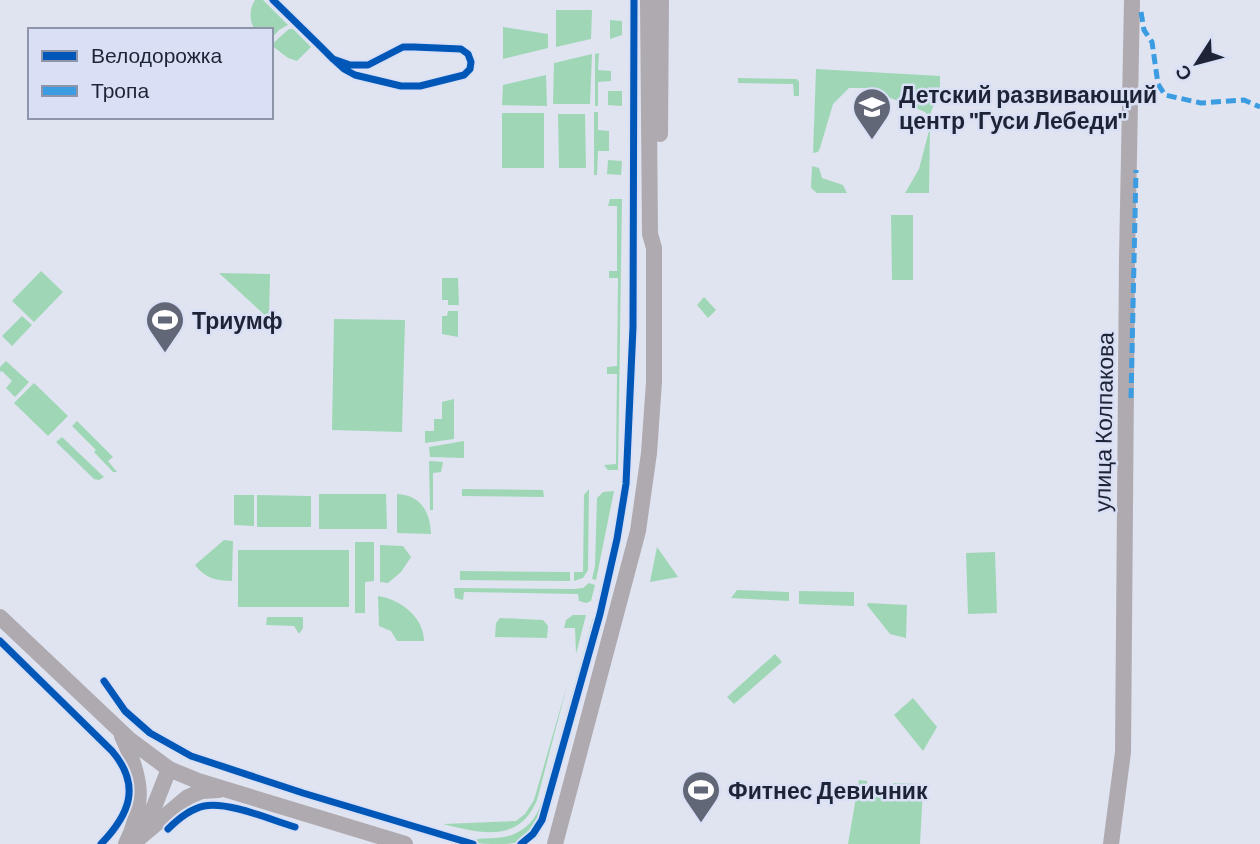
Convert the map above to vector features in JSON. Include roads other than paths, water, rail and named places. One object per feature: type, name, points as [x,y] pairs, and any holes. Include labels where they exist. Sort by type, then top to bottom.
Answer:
[{"type":"street","points":[[555,844],[638,531],[649,453],[654,382],[654,248],[650,234],[648,0]]},
{"type":"street","points":[[654,248],[659,235],[661,0]]},
{"type":"street","name":"улица Колпакова","points":[[1111,844],[1123,752],[1132,0]]},
{"type":"street","points":[[0,617],[119,731],[169,769],[405,844]]},
{"type":"street","points":[[119,731],[135,765],[140,784],[137,813],[129,844]]},
{"type":"street","points":[[129,844],[149,817],[169,769]]},
{"type":"street","points":[[129,844],[192,795],[211,790],[229,790]]},
{"type":"street","points":[[543,844],[553,834],[563,816]]},
{"type":"street","points":[[563,816],[568,844]]},
{"type":"place","name":"Детский развивающий центр \"Гуси Лебеди\"","points":[[872,141]]},
{"type":"place","name":"Триумф","points":[[165,354]]},
{"type":"place","name":"Фитнес Девичник","points":[[701,824]]}]
